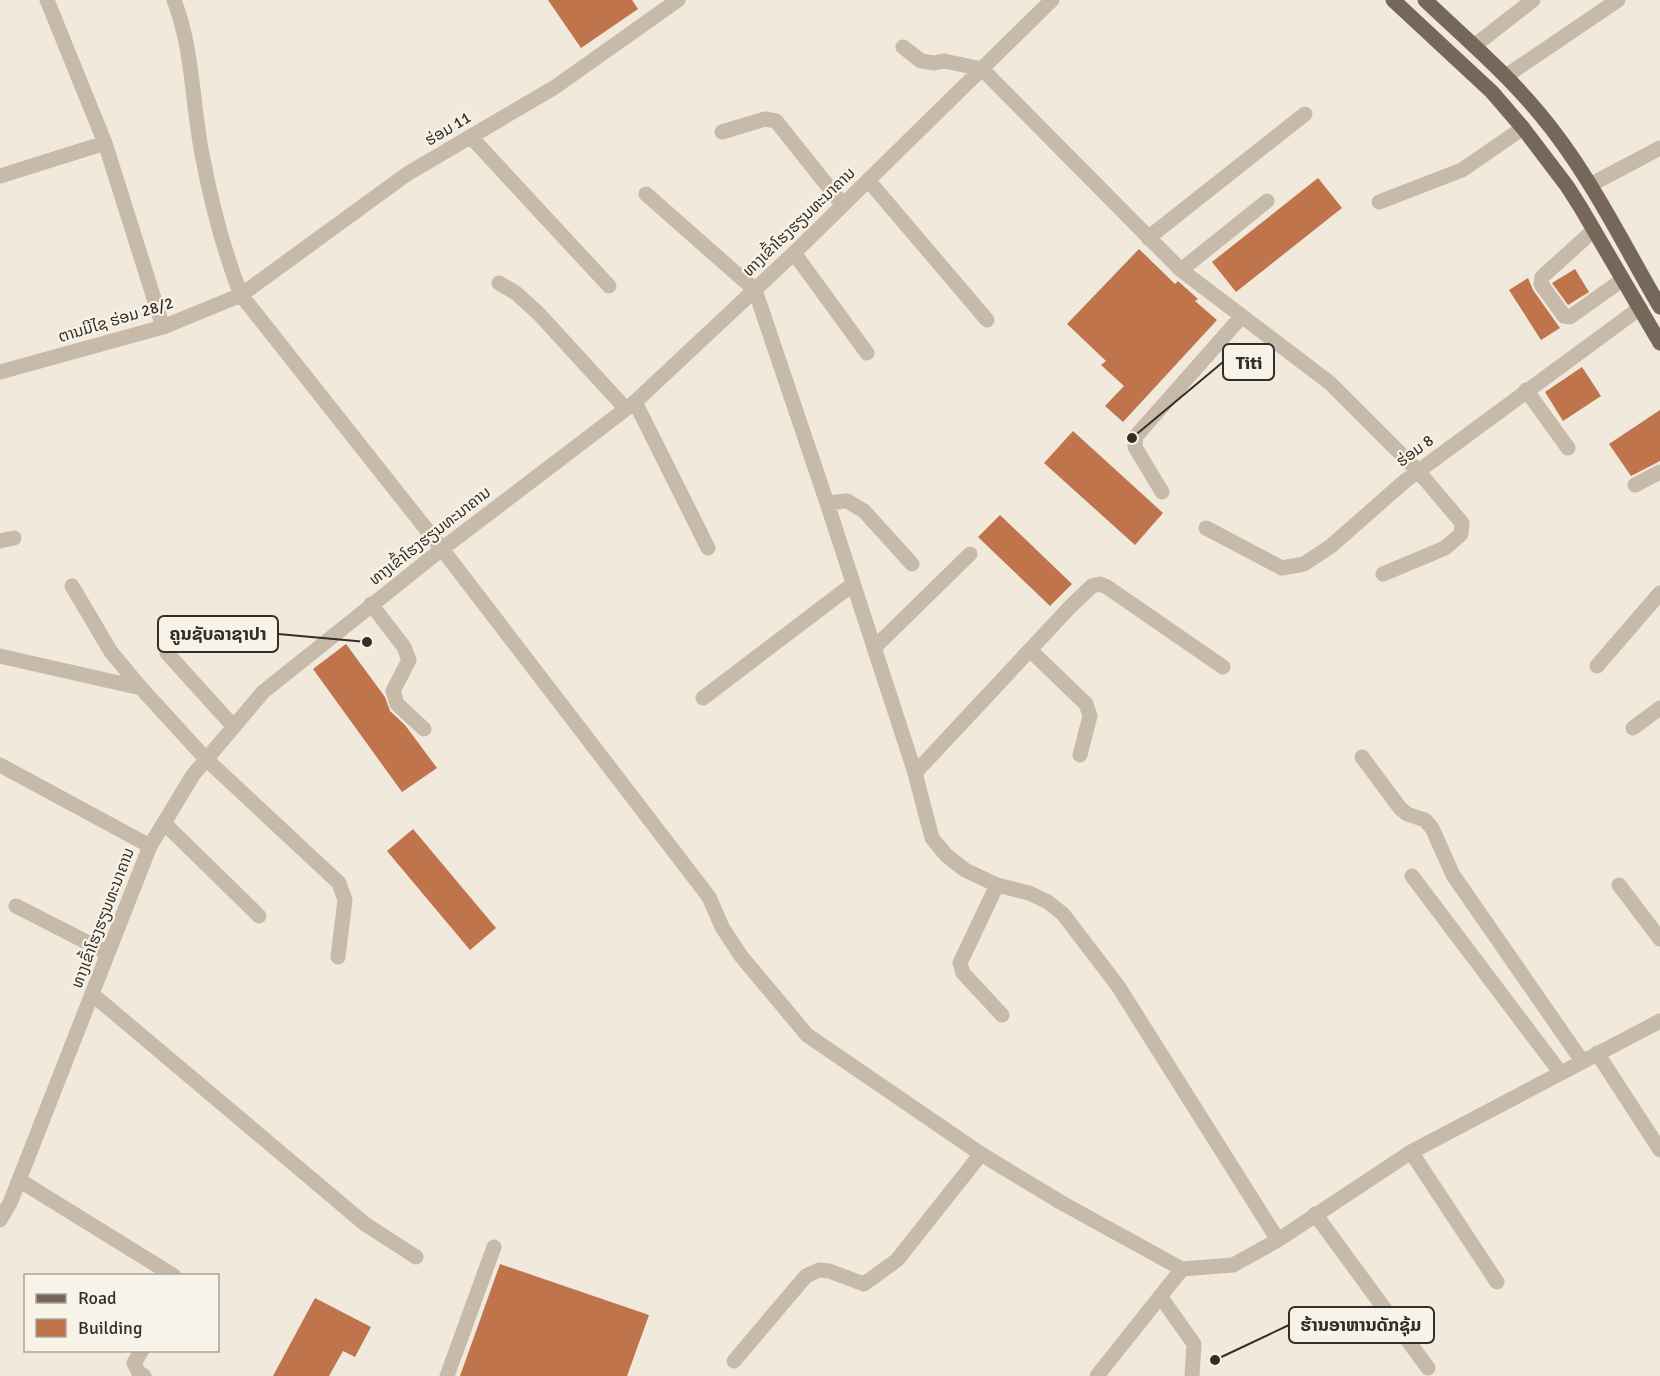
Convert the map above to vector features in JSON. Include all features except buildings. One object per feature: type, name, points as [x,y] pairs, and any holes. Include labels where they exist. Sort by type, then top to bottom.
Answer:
[{"type":"main road","points":[[1393,0],[1492,92],[1523,128],[1567,186],[1660,343]]},
{"type":"main road","points":[[1425,0],[1506,76],[1540,114],[1590,185],[1660,307]]},
{"type":"street","points":[[47,0],[105,143],[163,327]]},
{"type":"street","points":[[174,0],[183,23],[206,175],[223,249],[241,295],[442,549],[709,897],[722,927],[741,956],[807,1035],[981,1154],[1062,1203],[1182,1269],[1233,1265],[1278,1240],[1411,1152],[1560,1072],[1660,1022]]},
{"type":"street","name":"ຮ່ອມ 11","points":[[241,295],[407,174],[555,87],[678,0]]},
{"type":"street","name":"ທາງເຂົ້າໂຮງຮຽນທະນາຄານ","points":[[0,1220],[5,1199],[19,1180],[150,846],[193,775],[263,692],[371,604],[631,405],[794,253],[1052,0]]},
{"type":"street","points":[[1474,46],[1533,0]]},
{"type":"street","points":[[1506,76],[1618,0]]},
{"type":"street","points":[[903,47],[921,61],[944,61],[982,69],[1181,270],[1330,383],[1418,471],[1462,523],[1461,534],[1445,548],[1383,574]]},
{"type":"street","points":[[1148,238],[1305,114]]},
{"type":"street","points":[[722,132],[765,119],[776,121],[843,205]]},
{"type":"street","points":[[1379,202],[1462,170],[1523,128]]},
{"type":"street","points":[[471,137],[609,286]]},
{"type":"street","points":[[0,176],[105,143]]},
{"type":"street","points":[[1590,185],[1660,148]]},
{"type":"street","points":[[868,180],[987,320]]},
{"type":"street","points":[[646,194],[755,290],[915,773],[932,838],[946,855],[965,870],[997,885],[1029,893],[1048,902],[1063,914],[1118,986],[1278,1240]]},
{"type":"street","points":[[1181,270],[1268,201]]},
{"type":"street","points":[[1594,230],[1542,277],[1541,284],[1564,316],[1570,317],[1622,280]]},
{"type":"street","points":[[794,253],[867,353]]},
{"type":"street","points":[[499,283],[516,293],[539,314],[631,405],[708,548]]},
{"type":"street","name":"ຕານມີໄຊ ຮ່ອມ 28/2","points":[[0,372],[163,327],[241,295]]},
{"type":"street","name":"ຮ່ອມ 8","points":[[1206,528],[1282,568],[1304,564],[1331,546],[1418,471],[1640,308]]},
{"type":"street","points":[[1162,492],[1135,447],[1136,435],[1242,316]]},
{"type":"street","points":[[1526,390],[1568,448]]},
{"type":"street","points":[[1635,485],[1660,472]]},
{"type":"street","points":[[827,503],[847,501],[864,511],[912,564]]},
{"type":"street","points":[[874,648],[970,554]]},
{"type":"street","points":[[703,698],[853,584]]},
{"type":"street","points":[[915,773],[1092,586],[1100,584],[1224,667]]},
{"type":"street","points":[[72,586],[111,652],[141,688],[206,759],[339,883],[345,900],[338,957]]},
{"type":"street","points":[[1597,666],[1660,593]]},
{"type":"street","points":[[371,604],[404,647],[409,660],[393,691],[397,704],[424,729]]},
{"type":"street","points":[[1029,650],[1086,704],[1090,716],[1080,755]]},
{"type":"street","points":[[167,653],[234,727]]},
{"type":"street","points":[[0,656],[141,688]]},
{"type":"street","points":[[1633,728],[1660,708]]},
{"type":"street","points":[[1362,757],[1400,808],[1407,814],[1425,820],[1432,828],[1453,874],[1582,1061]]},
{"type":"street","points":[[0,765],[150,846]]},
{"type":"street","points":[[164,823],[259,916]]},
{"type":"street","points":[[1412,876],[1560,1072]]},
{"type":"street","points":[[997,885],[960,963],[963,973],[1002,1015]]},
{"type":"street","points":[[1619,885],[1660,939]]},
{"type":"street","points":[[16,906],[108,953]]},
{"type":"street","points":[[92,994],[365,1224],[416,1257]]},
{"type":"street","points":[[1597,1053],[1660,1150]]},
{"type":"street","points":[[1411,1152],[1497,1282]]},
{"type":"street","points":[[734,1361],[806,1276],[819,1270],[829,1271],[864,1284],[897,1260],[981,1154]]},
{"type":"street","points":[[19,1180],[172,1274]]},
{"type":"street","points":[[1316,1214],[1428,1368]]},
{"type":"street","points":[[447,1376],[494,1247]]},
{"type":"street","points":[[1096,1376],[1182,1269]]},
{"type":"street","points":[[1160,1296],[1194,1344],[1192,1376]]},
{"type":"street","points":[[141,1352],[134,1363],[139,1373],[144,1376]]},
{"type":"place","name":"Titi","points":[[1132,438]]},
{"type":"place","name":"ຄູນຊັບລາຊາປາ","points":[[367,642]]},
{"type":"place","name":"ຮ້ານອາຫານດັກຊຸ້ມ","points":[[1215,1360]]}]
